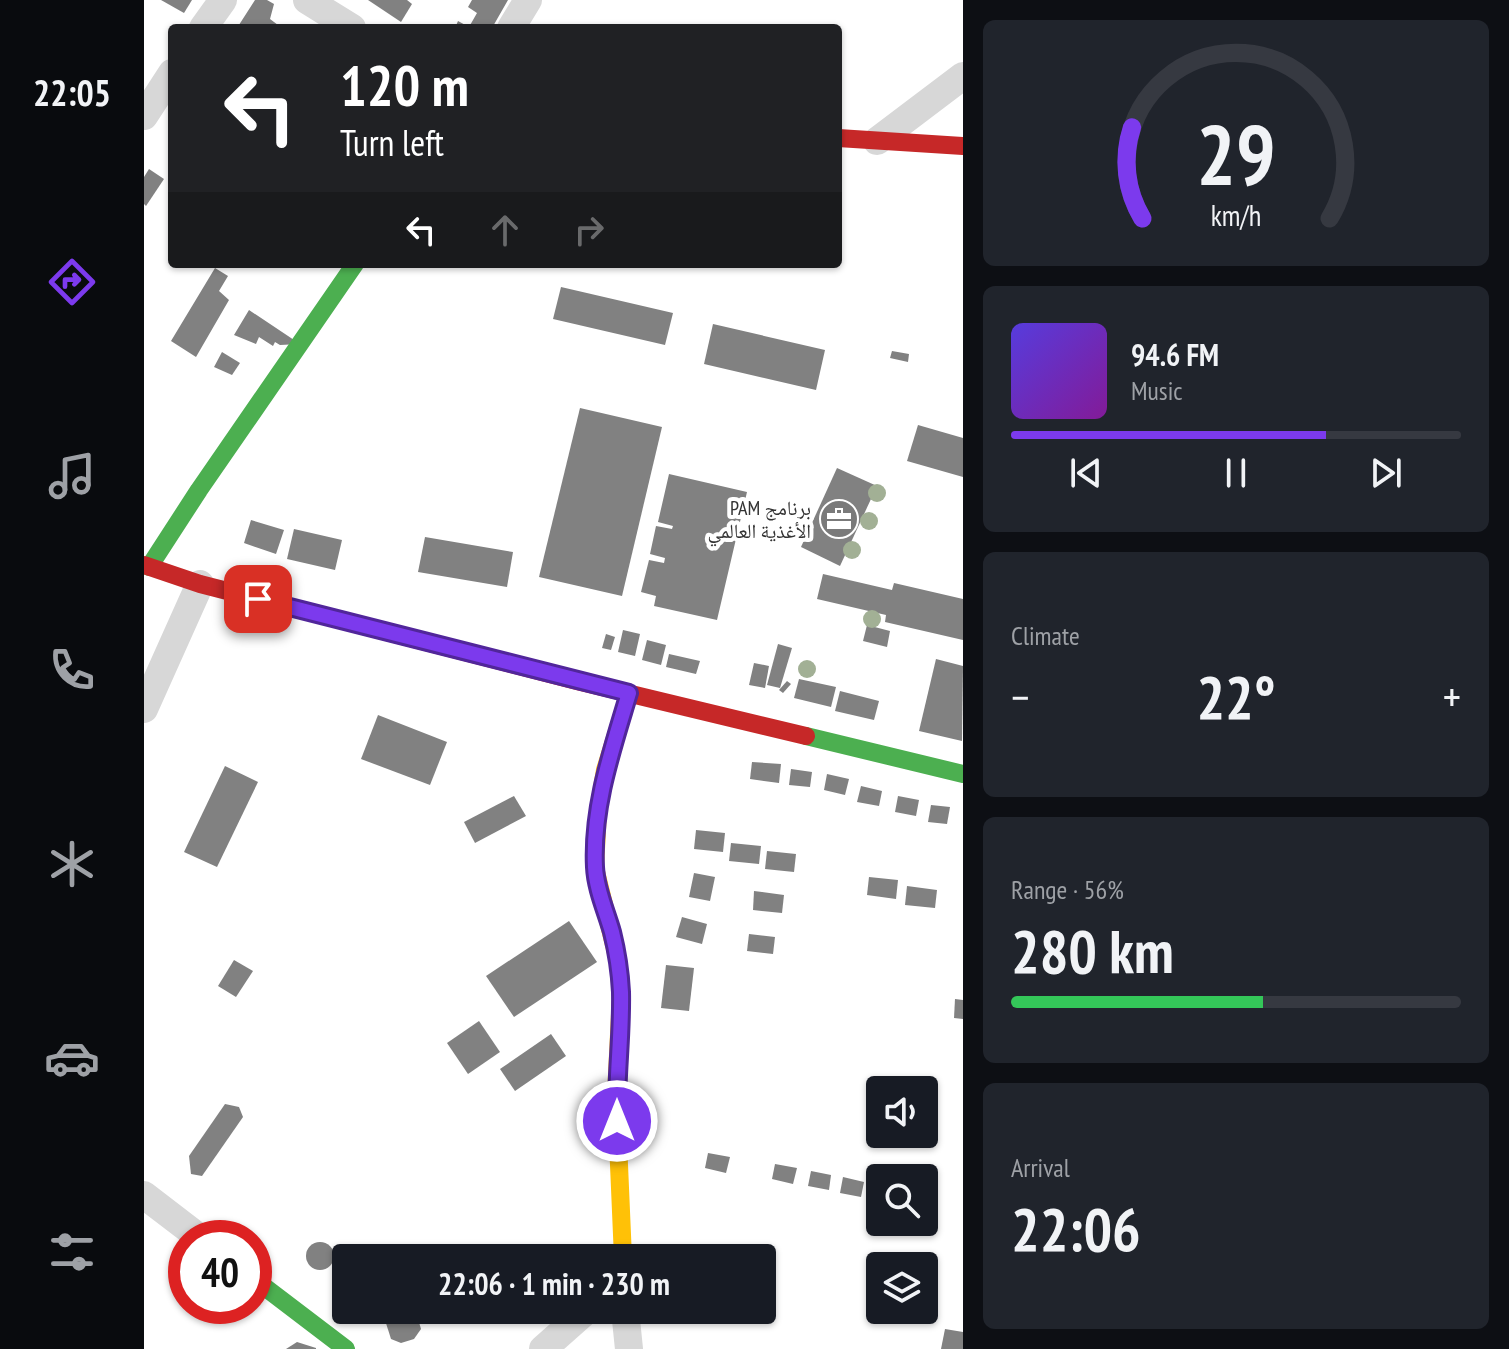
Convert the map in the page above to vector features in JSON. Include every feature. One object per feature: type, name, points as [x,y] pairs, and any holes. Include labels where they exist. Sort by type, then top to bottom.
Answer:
[{"type":"main road","points":[[842,138],[963,146]]},
{"type":"main road","points":[[352,268],[147,566],[200,584],[963,774]]},
{"type":"main road","points":[[622,1244],[616,1095],[621,994],[618,961],[595,868],[598,811],[605,770],[629,693]]},
{"type":"main road","points":[[272,1293],[346,1349]]},
{"type":"street","points":[[206,24],[223,0]]},
{"type":"street","points":[[307,0],[346,24]]},
{"type":"street","points":[[513,24],[528,0]]},
{"type":"street","points":[[877,141],[963,76]]},
{"type":"street","points":[[144,116],[168,79]]},
{"type":"street","points":[[144,709],[200,584]]},
{"type":"street","points":[[144,1195],[177,1220]]},
{"type":"street","points":[[544,1349],[572,1324]]},
{"type":"street","points":[[626,1324],[629,1349]]},
{"type":"building","points":[[161,0],[192,0],[184,13]]},
{"type":"building","points":[[255,0],[267,0],[274,4],[270,19],[277,24],[240,24]]},
{"type":"building","points":[[368,0],[407,0],[412,4],[401,22]]},
{"type":"building","points":[[472,0],[508,0],[494,24],[471,24],[477,13],[468,7]]},
{"type":"building","points":[[149,169],[164,179],[146,206],[144,177]]},
{"type":"building","points":[[215,268],[228,276],[219,291],[229,300],[196,357],[171,341]]},
{"type":"building","points":[[561,287],[673,313],[665,345],[553,319]]},
{"type":"building","points":[[249,310],[300,344],[280,345],[275,342],[273,346],[259,337],[256,344],[234,335]]},
{"type":"building","points":[[713,324],[825,350],[816,390],[704,364]]},
{"type":"building","points":[[892,351],[909,354],[908,362],[890,358]]},
{"type":"building","points":[[222,352],[240,363],[232,375],[214,367]]},
{"type":"building","points":[[580,408],[662,427],[622,596],[539,577]]},
{"type":"building","points":[[918,425],[963,438],[963,477],[907,461]]},
{"type":"building","points":[[837,468],[877,486],[840,566],[801,547]]},
{"type":"building","points":[[669,474],[747,492],[717,620],[654,606],[656,596],[641,592],[649,560],[664,563],[665,558],[650,554],[656,526],[672,529],[673,526],[658,522]]},
{"type":"building","points":[[251,520],[284,530],[276,554],[244,543]]},
{"type":"building","points":[[294,529],[342,540],[335,570],[287,559]]},
{"type":"building","points":[[425,537],[513,552],[507,587],[418,572]]},
{"type":"building","points":[[823,574],[892,590],[894,583],[963,599],[963,640],[885,622],[886,615],[817,599]]},
{"type":"building","points":[[867,625],[890,631],[887,647],[863,641]]},
{"type":"building","points":[[623,630],[640,634],[635,656],[618,652]]},
{"type":"building","points":[[606,634],[615,637],[611,650],[602,648]]},
{"type":"building","points":[[647,640],[666,645],[661,665],[642,660]]},
{"type":"building","points":[[778,644],[792,648],[780,688],[767,685]]},
{"type":"building","points":[[669,654],[700,661],[696,674],[666,667]]},
{"type":"building","points":[[936,659],[963,666],[962,741],[919,731]]},
{"type":"building","points":[[754,663],[769,666],[765,688],[749,685]]},
{"type":"building","points":[[799,679],[836,687],[831,707],[794,698]]},
{"type":"building","points":[[787,681],[791,684],[783,693],[779,690]]},
{"type":"building","points":[[840,691],[879,701],[874,720],[835,711]]},
{"type":"building","points":[[378,715],[447,742],[430,785],[361,759]]},
{"type":"building","points":[[752,762],[781,764],[779,783],[750,779]]},
{"type":"building","points":[[225,766],[258,782],[217,867],[184,852]]},
{"type":"building","points":[[791,769],[812,772],[810,787],[789,785]]},
{"type":"building","points":[[827,774],[849,779],[845,795],[824,790]]},
{"type":"building","points":[[861,786],[882,791],[879,806],[857,802]]},
{"type":"building","points":[[514,796],[526,816],[475,843],[464,822]]},
{"type":"building","points":[[898,796],[919,800],[916,816],[895,812]]},
{"type":"building","points":[[931,805],[950,807],[947,824],[928,822]]},
{"type":"building","points":[[696,830],[725,833],[723,852],[694,849]]},
{"type":"building","points":[[731,843],[761,846],[759,864],[729,861]]},
{"type":"building","points":[[767,851],[796,854],[794,872],[765,869]]},
{"type":"building","points":[[694,873],[715,877],[710,901],[689,897]]},
{"type":"building","points":[[869,877],[898,880],[896,899],[867,895]]},
{"type":"building","points":[[907,886],[937,890],[935,908],[905,905]]},
{"type":"building","points":[[754,891],[784,895],[782,913],[753,910]]},
{"type":"building","points":[[682,917],[707,924],[702,944],[676,937]]},
{"type":"building","points":[[569,921],[597,962],[514,1017],[486,976]]},
{"type":"building","points":[[749,934],[775,937],[773,954],[747,951]]},
{"type":"building","points":[[234,960],[253,971],[236,997],[218,986]]},
{"type":"building","points":[[666,965],[694,968],[689,1011],[661,1008]]},
{"type":"building","points":[[955,999],[963,1000],[963,1019],[954,1018]]},
{"type":"building","points":[[479,1021],[500,1052],[468,1074],[447,1043]]},
{"type":"building","points":[[551,1034],[566,1056],[515,1091],[500,1069]]},
{"type":"building","points":[[225,1104],[239,1107],[243,1117],[202,1176],[191,1174],[189,1156]]},
{"type":"building","points":[[708,1153],[730,1157],[726,1173],[705,1168]]},
{"type":"building","points":[[775,1164],[797,1168],[793,1184],[772,1179]]},
{"type":"building","points":[[811,1171],[831,1175],[829,1190],[808,1186]]},
{"type":"building","points":[[843,1177],[864,1182],[861,1197],[840,1193]]},
{"type":"building","points":[[320,1242],[330,1246],[330,1266],[320,1270],[310,1266],[306,1256],[310,1246]]},
{"type":"building","points":[[386,1324],[420,1324],[421,1329],[414,1339],[401,1343],[391,1339]]},
{"type":"building","points":[[945,1329],[963,1332],[963,1349],[941,1349]]},
{"type":"building","points":[[297,1342],[316,1348],[316,1349],[286,1349]]},
{"type":"traffic: fast","points":[[149,567],[352,268]]},
{"type":"traffic: fast","points":[[806,736],[963,774]]},
{"type":"traffic: fast","points":[[272,1293],[346,1349]]},
{"type":"traffic: slow","points":[[622,1244],[616,1095],[621,994],[618,961],[595,868],[598,811],[605,770],[629,693]]},
{"type":"traffic: jam","points":[[842,138],[963,146]]},
{"type":"traffic: jam","points":[[144,565],[200,584],[806,736]]},
{"type":"place","name":"PAM برنامج الأغذية العالمي","points":[[839,519]]},
{"type":"route","points":[[258,599],[629,693],[605,770],[598,811],[595,868],[618,961],[621,994],[617,1121]]}]
